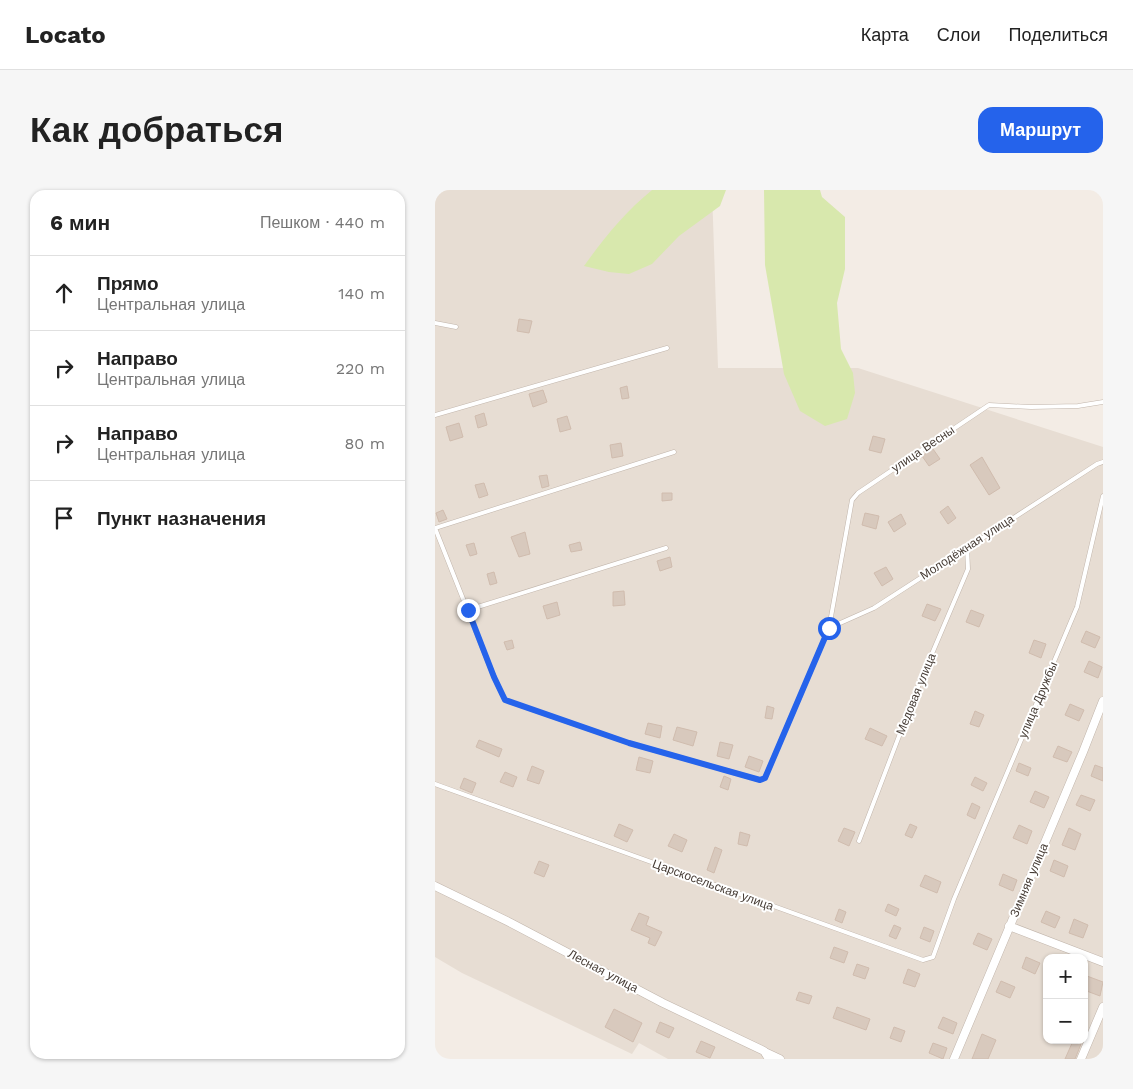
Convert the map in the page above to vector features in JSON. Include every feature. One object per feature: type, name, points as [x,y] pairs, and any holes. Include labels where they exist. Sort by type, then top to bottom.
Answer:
[{"type":"street","name":"Зимняя улица","points":[[954,1059],[1103,701]]},
{"type":"street","name":"Лесная улица","points":[[435,886],[509,922],[663,1003],[781,1059]]},
{"type":"street","points":[[1009,926],[1103,962]]},
{"type":"street","points":[[1081,1059],[1103,1007]]},
{"type":"street","points":[[764,1051],[769,1059]]},
{"type":"lane","points":[[435,323],[456,327]]},
{"type":"lane","points":[[435,415],[667,348]]},
{"type":"lane","name":"улица Весны","points":[[829,628],[853,500],[858,493],[989,405],[1031,407],[1078,406],[1103,402]]},
{"type":"lane","points":[[675,452],[435,528],[494,677],[505,700],[629,743],[760,780],[765,778],[829,628]]},
{"type":"lane","name":"Молодёжная улица","points":[[829,628],[874,608],[1097,464],[1103,462]]},
{"type":"lane","name":"улица Дружбы","points":[[954,899],[1077,607],[1103,496]]},
{"type":"lane","name":"Медовая улица","points":[[859,841],[917,689],[968,569],[967,547]]},
{"type":"lane","points":[[468,610],[665,548]]},
{"type":"lane","name":"Царскосельская улица","points":[[435,784],[923,960],[933,957],[954,899]]},
{"type":"shaded area","points":[[435,190],[712,190],[718,368],[858,368],[1103,447],[1103,1059],[668,1059],[639,1043],[632,1054],[462,973],[435,957]]},
{"type":"green space","points":[[652,190],[726,190],[720,206],[679,236],[652,264],[629,274],[609,272],[584,266],[615,226]]},
{"type":"green space","points":[[764,190],[820,190],[822,197],[845,217],[845,269],[837,303],[841,349],[853,373],[855,393],[847,419],[825,426],[800,411],[784,374],[765,265]]},
{"type":"building","points":[[519,319],[532,321],[529,333],[517,331]]},
{"type":"building","points":[[627,386],[629,398],[622,399],[620,388]]},
{"type":"building","points":[[543,390],[547,402],[533,407],[529,394]]},
{"type":"building","points":[[484,413],[487,425],[478,428],[475,416]]},
{"type":"building","points":[[567,416],[571,429],[560,432],[557,419]]},
{"type":"building","points":[[459,423],[463,437],[450,441],[446,427]]},
{"type":"building","points":[[873,436],[885,439],[881,453],[869,450]]},
{"type":"building","points":[[621,443],[623,456],[612,458],[610,445]]},
{"type":"building","points":[[933,449],[940,459],[929,466],[922,456]]},
{"type":"building","points":[[982,457],[1000,488],[989,495],[970,465]]},
{"type":"building","points":[[547,475],[549,486],[542,488],[539,476]]},
{"type":"building","points":[[484,483],[488,495],[479,498],[475,485]]},
{"type":"building","points":[[662,493],[672,493],[672,500],[662,501]]},
{"type":"building","points":[[948,506],[956,518],[948,524],[940,512]]},
{"type":"building","points":[[443,510],[447,519],[439,522],[436,513]]},
{"type":"building","points":[[865,513],[879,516],[876,529],[862,525]]},
{"type":"building","points":[[901,514],[906,524],[894,532],[888,522]]},
{"type":"building","points":[[525,532],[530,554],[519,557],[511,537]]},
{"type":"building","points":[[580,542],[582,550],[571,552],[569,545]]},
{"type":"building","points":[[474,543],[477,554],[470,556],[466,545]]},
{"type":"building","points":[[670,557],[672,567],[660,571],[657,561]]},
{"type":"building","points":[[886,567],[893,579],[882,586],[874,573]]},
{"type":"building","points":[[494,572],[497,583],[490,585],[487,574]]},
{"type":"building","points":[[624,591],[625,605],[613,606],[613,592]]},
{"type":"building","points":[[557,602],[560,615],[547,619],[543,606]]},
{"type":"building","points":[[927,604],[941,609],[935,621],[922,616]]},
{"type":"building","points":[[971,610],[984,615],[979,627],[966,622]]},
{"type":"building","points":[[1086,631],[1100,637],[1095,648],[1081,642]]},
{"type":"building","points":[[512,640],[514,648],[507,650],[504,642]]},
{"type":"building","points":[[1034,640],[1046,644],[1041,658],[1029,653]]},
{"type":"building","points":[[1089,661],[1102,667],[1098,678],[1084,672]]},
{"type":"building","points":[[1070,704],[1084,710],[1079,721],[1065,715]]},
{"type":"building","points":[[767,706],[774,708],[772,719],[765,718]]},
{"type":"building","points":[[975,711],[984,715],[979,727],[970,724]]},
{"type":"building","points":[[648,723],[662,726],[660,738],[645,734]]},
{"type":"building","points":[[677,727],[697,732],[693,746],[673,740]]},
{"type":"building","points":[[870,728],[887,736],[882,746],[865,739]]},
{"type":"building","points":[[479,740],[502,749],[499,757],[476,747]]},
{"type":"building","points":[[720,742],[733,745],[729,759],[717,756]]},
{"type":"building","points":[[1058,746],[1072,752],[1067,762],[1053,757]]},
{"type":"building","points":[[749,756],[763,761],[759,772],[745,767]]},
{"type":"building","points":[[639,757],[653,761],[650,773],[636,770]]},
{"type":"building","points":[[1019,763],[1031,768],[1028,776],[1016,771]]},
{"type":"building","points":[[1095,765],[1103,768],[1103,781],[1091,776]]},
{"type":"building","points":[[532,766],[544,771],[539,784],[527,780]]},
{"type":"building","points":[[505,772],[517,777],[513,787],[500,782]]},
{"type":"building","points":[[724,776],[731,779],[728,790],[720,787]]},
{"type":"building","points":[[975,777],[987,783],[983,791],[971,785]]},
{"type":"building","points":[[464,778],[476,783],[472,793],[460,788]]},
{"type":"building","points":[[1035,791],[1049,797],[1044,808],[1030,802]]},
{"type":"building","points":[[1081,795],[1095,800],[1090,811],[1076,805]]},
{"type":"building","points":[[972,803],[980,807],[975,819],[967,815]]},
{"type":"building","points":[[619,824],[633,830],[627,842],[614,836]]},
{"type":"building","points":[[910,824],[917,827],[912,838],[905,835]]},
{"type":"building","points":[[1019,825],[1032,831],[1027,844],[1013,838]]},
{"type":"building","points":[[844,828],[855,832],[849,846],[838,841]]},
{"type":"building","points":[[1069,828],[1081,834],[1075,850],[1062,845]]},
{"type":"building","points":[[740,832],[750,835],[747,846],[738,844]]},
{"type":"building","points":[[674,834],[687,840],[682,852],[668,846]]},
{"type":"building","points":[[715,847],[722,850],[714,873],[707,870]]},
{"type":"building","points":[[1054,860],[1068,866],[1064,877],[1050,871]]},
{"type":"building","points":[[539,861],[549,865],[544,877],[534,873]]},
{"type":"building","points":[[1003,874],[1017,880],[1013,891],[999,885]]},
{"type":"building","points":[[925,875],[941,882],[937,893],[920,886]]},
{"type":"building","points":[[888,904],[899,909],[896,916],[885,911]]},
{"type":"building","points":[[839,909],[846,912],[842,923],[835,920]]},
{"type":"building","points":[[1046,911],[1060,917],[1055,928],[1041,922]]},
{"type":"building","points":[[639,913],[649,917],[646,925],[662,932],[655,946],[648,943],[650,938],[631,930]]},
{"type":"building","points":[[1074,919],[1088,925],[1083,938],[1069,933]]},
{"type":"building","points":[[894,925],[901,928],[896,939],[889,936]]},
{"type":"building","points":[[924,927],[934,931],[930,942],[920,938]]},
{"type":"building","points":[[978,933],[992,939],[987,950],[973,944]]},
{"type":"building","points":[[834,947],[848,952],[844,963],[830,958]]},
{"type":"building","points":[[1026,957],[1040,963],[1035,974],[1022,968]]},
{"type":"building","points":[[857,964],[869,968],[865,979],[853,975]]},
{"type":"building","points":[[908,969],[920,974],[915,987],[903,983]]},
{"type":"building","points":[[1088,976],[1103,982],[1100,996],[1088,992]]},
{"type":"building","points":[[1001,981],[1015,987],[1010,998],[996,992]]},
{"type":"building","points":[[799,992],[812,996],[809,1004],[796,1000]]},
{"type":"building","points":[[837,1007],[870,1019],[866,1030],[833,1018]]},
{"type":"building","points":[[614,1009],[642,1023],[633,1042],[605,1027]]},
{"type":"building","points":[[943,1017],[957,1023],[953,1034],[938,1028]]},
{"type":"building","points":[[660,1022],[674,1028],[669,1038],[656,1032]]},
{"type":"building","points":[[894,1027],[905,1031],[901,1042],[890,1038]]},
{"type":"building","points":[[982,1034],[996,1040],[988,1059],[972,1059]]},
{"type":"building","points":[[701,1041],[715,1047],[710,1058],[696,1052]]},
{"type":"building","points":[[933,1043],[947,1048],[943,1059],[929,1053]]},
{"type":"building","points":[[1072,1044],[1081,1044],[1075,1059],[1065,1059]]},
{"type":"route","points":[[468,610],[505,700],[629,743],[760,780],[765,778],[829,628]]}]
